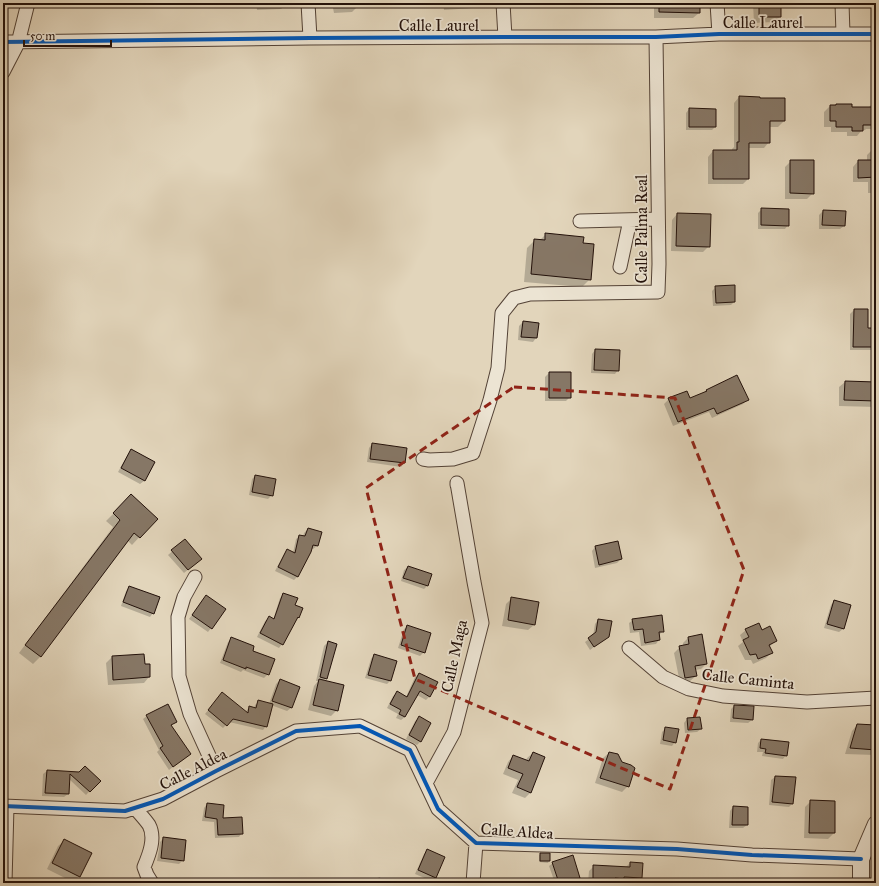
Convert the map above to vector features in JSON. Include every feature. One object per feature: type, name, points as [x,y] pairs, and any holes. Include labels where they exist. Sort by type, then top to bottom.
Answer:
[{"type":"street","points":[[3,72],[18,43],[28,3]]},
{"type":"street","points":[[308,3],[310,38]]},
{"type":"street","points":[[503,3],[505,37]]},
{"type":"street","points":[[717,3],[719,34]]},
{"type":"street","points":[[842,3],[843,34]]},
{"type":"street","name":"Calle Laurel","points":[[3,42],[310,38],[656,37],[719,34],[876,34]]},
{"type":"street","name":"Calle Palma Real","points":[[423,459],[453,459],[473,453],[490,400],[498,368],[502,313],[514,298],[530,294],[658,292],[659,264],[656,37]]},
{"type":"street","points":[[580,221],[658,219]]},
{"type":"street","points":[[620,267],[630,220]]},
{"type":"street","name":"Calle Maga","points":[[426,784],[454,732],[482,623],[457,483],[457,485]]},
{"type":"street","points":[[195,577],[184,597],[178,617],[179,676],[190,714],[216,771]]},
{"type":"street","name":"Calle Caminta","points":[[629,648],[662,677],[690,689],[724,696],[807,702],[876,698]]},
{"type":"street","name":"Calle Aldea","points":[[5,806],[125,811],[163,799],[296,731],[360,726],[410,750],[438,808],[476,843],[656,848],[752,855],[861,858]]},
{"type":"street","points":[[5,806],[5,883]]},
{"type":"street","points":[[135,808],[149,826],[152,838],[144,867],[152,883]]},
{"type":"street","points":[[860,883],[861,858],[876,824]]},
{"type":"street","points":[[473,883],[476,843]]},
{"type":"highlighted area","points":[[514,387],[675,398],[744,570],[670,789],[415,679],[366,488]]},
{"type":"building","points":[[659,3],[700,3],[700,13],[659,12]]},
{"type":"building","points":[[759,3],[781,3],[781,17],[759,17]]},
{"type":"building","points":[[739,96],[785,98],[785,121],[770,121],[770,143],[749,143],[749,179],[713,179],[713,150],[737,150],[737,142],[739,142]]},
{"type":"building","points":[[852,104],[852,107],[876,107],[876,124],[863,125],[863,131],[852,131],[852,127],[836,127],[836,121],[830,121],[830,105]]},
{"type":"building","points":[[689,108],[716,109],[716,127],[689,127]]},
{"type":"building","points":[[790,160],[814,160],[814,194],[790,193]]},
{"type":"building","points":[[858,160],[876,160],[876,177],[858,178]]},
{"type":"building","points":[[761,208],[789,209],[789,226],[761,225]]},
{"type":"building","points":[[823,210],[846,211],[845,226],[822,225]]},
{"type":"building","points":[[677,213],[711,214],[710,247],[676,246]]},
{"type":"building","points":[[545,233],[584,237],[583,243],[594,244],[591,280],[531,274],[534,239],[545,240]]},
{"type":"building","points":[[735,285],[735,302],[716,303],[715,286]]},
{"type":"building","points":[[854,309],[868,309],[868,328],[876,328],[876,347],[853,347]]},
{"type":"building","points":[[523,321],[539,323],[537,338],[521,337]]},
{"type":"building","points":[[595,349],[620,350],[619,371],[594,370]]},
{"type":"building","points":[[549,372],[571,372],[571,398],[549,398]]},
{"type":"building","points":[[737,375],[749,400],[717,414],[714,408],[678,422],[668,398],[687,391],[690,398]]},
{"type":"building","points":[[845,381],[876,382],[876,401],[844,400]]},
{"type":"building","points":[[372,443],[407,448],[405,463],[370,459]]},
{"type":"building","points":[[131,449],[155,462],[145,481],[121,468]]},
{"type":"building","points":[[255,475],[276,479],[273,496],[252,492]]},
{"type":"building","points":[[131,494],[158,519],[140,538],[134,533],[41,657],[25,645],[120,520],[113,513]]},
{"type":"building","points":[[308,528],[322,532],[318,546],[313,545],[298,577],[278,567],[287,549],[295,553],[299,535],[305,536]]},
{"type":"building","points":[[185,539],[202,559],[188,570],[171,550]]},
{"type":"building","points":[[618,541],[622,559],[599,565],[595,546]]},
{"type":"building","points":[[408,566],[432,574],[428,586],[403,578]]},
{"type":"building","points":[[129,586],[160,597],[154,614],[123,602]]},
{"type":"building","points":[[283,593],[298,598],[295,605],[303,608],[299,618],[298,617],[283,645],[260,633],[269,616],[274,619]]},
{"type":"building","points":[[206,595],[226,609],[212,629],[192,615]]},
{"type":"building","points":[[511,597],[539,602],[535,625],[508,620]]},
{"type":"building","points":[[834,600],[851,605],[844,629],[827,624]]},
{"type":"building","points":[[662,615],[664,632],[659,632],[660,640],[645,643],[643,629],[634,630],[632,619]]},
{"type":"building","points":[[598,619],[612,621],[609,637],[594,647],[588,638],[596,632]]},
{"type":"building","points":[[759,623],[762,630],[770,626],[777,641],[769,645],[773,653],[758,659],[756,654],[750,655],[743,640],[749,637],[745,629]]},
{"type":"building","points":[[407,625],[431,633],[425,653],[401,645]]},
{"type":"building","points":[[702,634],[707,664],[695,666],[697,676],[685,678],[679,646],[689,644],[688,637]]},
{"type":"building","points":[[231,637],[254,646],[253,651],[275,659],[269,675],[246,667],[246,669],[223,660]]},
{"type":"building","points":[[328,641],[337,644],[327,679],[320,677]]},
{"type":"building","points":[[144,654],[145,664],[150,664],[150,677],[113,680],[112,656]]},
{"type":"building","points":[[374,654],[397,661],[391,681],[368,675]]},
{"type":"building","points":[[419,673],[438,682],[430,697],[420,691],[405,717],[399,714],[401,710],[390,704],[397,691],[407,697]]},
{"type":"building","points":[[280,679],[300,687],[292,708],[272,701]]},
{"type":"building","points":[[319,679],[344,685],[338,711],[313,705]]},
{"type":"building","points":[[222,692],[248,713],[249,706],[256,708],[258,700],[273,704],[267,727],[233,719],[227,726],[208,710]]},
{"type":"building","points":[[168,704],[177,722],[171,725],[191,754],[173,767],[160,748],[163,746],[146,715]]},
{"type":"building","points":[[734,705],[754,706],[753,720],[733,718]]},
{"type":"building","points":[[419,716],[431,723],[421,742],[409,735]]},
{"type":"building","points":[[700,717],[702,729],[688,730],[687,718]]},
{"type":"building","points":[[857,724],[876,725],[876,750],[850,748]]},
{"type":"building","points":[[665,727],[679,729],[676,743],[663,740]]},
{"type":"building","points":[[761,739],[789,742],[787,756],[765,753],[766,749],[760,748]]},
{"type":"building","points":[[533,752],[545,757],[531,793],[517,787],[523,774],[508,768],[513,755],[529,761]]},
{"type":"building","points":[[609,752],[618,754],[622,762],[635,768],[629,787],[600,778]]},
{"type":"building","points":[[85,766],[101,781],[90,792],[70,774],[69,794],[45,793],[47,770],[79,772]]},
{"type":"building","points":[[775,776],[796,777],[793,804],[772,802]]},
{"type":"building","points":[[810,800],[835,801],[835,833],[809,833]]},
{"type":"building","points":[[207,803],[224,805],[223,818],[242,817],[243,834],[218,835],[217,819],[205,817]]},
{"type":"building","points":[[733,806],[748,807],[748,825],[732,825]]},
{"type":"building","points":[[163,837],[186,840],[184,861],[161,858]]},
{"type":"building","points":[[64,839],[92,853],[80,877],[52,863]]},
{"type":"building","points":[[427,849],[445,857],[436,878],[418,870]]},
{"type":"building","points":[[540,853],[550,853],[550,861],[540,861]]},
{"type":"building","points":[[573,855],[580,878],[559,883],[552,862]]},
{"type":"building","points":[[630,862],[643,863],[642,878],[624,877],[624,879],[615,878],[615,883],[593,883],[593,865],[630,867]]},
{"type":"cycle path","points":[[3,42],[310,38],[656,37],[719,34],[876,34]]},
{"type":"cycle path","points":[[3,806],[125,811],[163,799],[296,731],[360,726],[410,750],[438,809],[476,843],[677,849],[752,855],[861,859]]}]
